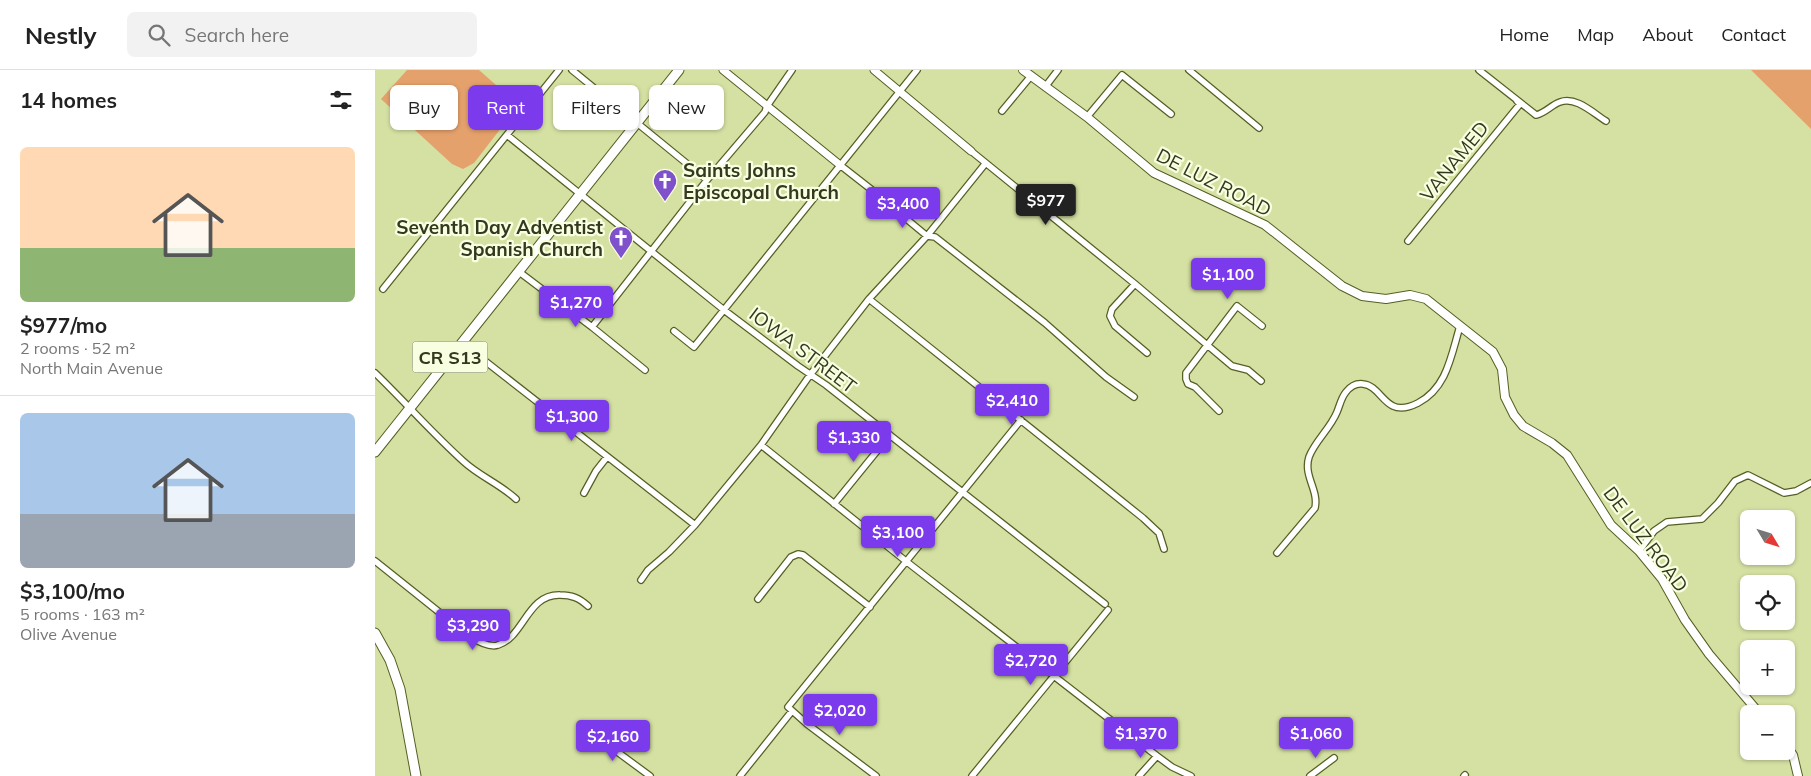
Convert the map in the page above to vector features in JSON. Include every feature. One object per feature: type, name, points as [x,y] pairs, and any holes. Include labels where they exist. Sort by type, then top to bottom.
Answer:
[{"type":"main road","name":"CR S13","points":[[639,120],[679,70]]},
{"type":"main road","name":"DE LUZ ROAD","points":[[1023,70],[1087,118],[1154,173],[1265,225],[1342,286],[1362,296],[1385,299],[1410,295],[1426,300],[1493,352],[1502,369],[1505,398],[1514,415],[1523,426],[1552,443],[1567,455],[1611,525],[1639,551],[1662,579],[1685,620],[1709,654],[1752,705]]},
{"type":"main road","name":"CR S13","points":[[375,452],[631,130]]},
{"type":"main road","points":[[375,633],[389,660],[400,689],[416,776]]},
{"type":"main road","points":[[1794,760],[1798,776]]},
{"type":"street","points":[[383,289],[559,70]]},
{"type":"street","points":[[572,70],[590,85]]},
{"type":"street","points":[[723,70],[886,202]]},
{"type":"street","points":[[592,327],[707,180],[765,112],[767,106],[792,70]]},
{"type":"street","points":[[874,70],[900,90],[985,164],[1135,284],[1232,366],[1248,370],[1261,381]]},
{"type":"street","points":[[674,331],[694,348],[917,70]]},
{"type":"street","points":[[1045,87],[1058,70]]},
{"type":"street","points":[[1189,70],[1259,128]]},
{"type":"street","points":[[1479,70],[1536,115],[1543,113],[1561,101],[1577,102],[1606,121]]},
{"type":"street","points":[[1087,118],[1122,75],[1171,114]]},
{"type":"street","points":[[1002,111],[1031,76]]},
{"type":"street","name":"VANAMED","points":[[1408,241],[1520,104],[1517,101]]},
{"type":"street","points":[[639,125],[707,180]]},
{"type":"street","name":"IOWA STREET","points":[[507,135],[724,310],[826,385],[964,492],[1107,607],[1053,675]]},
{"type":"street","points":[[641,580],[648,570],[669,552],[695,525],[761,444],[810,375],[869,299],[927,236],[985,164]]},
{"type":"street","points":[[892,207],[927,236],[935,238],[1045,323],[1106,377],[1134,397]]},
{"type":"street","points":[[518,271],[645,370]]},
{"type":"street","points":[[1135,284],[1112,309],[1110,316],[1115,326],[1147,353]]},
{"type":"street","points":[[869,299],[1159,533],[1164,549]]},
{"type":"street","points":[[1219,412],[1195,387],[1188,384],[1186,379],[1187,373],[1237,306],[1262,326]]},
{"type":"street","points":[[1277,553],[1315,508],[1317,502],[1307,468],[1309,456],[1337,414],[1342,398],[1347,391],[1354,385],[1364,384],[1372,387],[1391,405],[1401,408],[1410,407],[1429,397],[1437,388],[1448,367],[1460,326]]},
{"type":"street","points":[[462,343],[695,525]]},
{"type":"street","points":[[375,373],[464,462],[491,482],[506,490],[516,499]]},
{"type":"street","points":[[740,776],[790,709],[1021,420]]},
{"type":"street","points":[[834,504],[890,435]]},
{"type":"street","points":[[761,444],[907,562],[1157,756],[1172,767],[1191,776]]},
{"type":"street","points":[[584,493],[596,471],[607,457]]},
{"type":"street","points":[[1639,551],[1654,531],[1667,522],[1702,519],[1718,503],[1735,481],[1748,475],[1784,493],[1796,491],[1811,483]]},
{"type":"street","points":[[758,599],[791,557],[799,554],[803,555],[871,607]]},
{"type":"street","points":[[375,561],[469,636],[479,642],[493,646],[500,645],[512,636],[529,612],[543,599],[554,594],[570,595],[588,606]]},
{"type":"street","points":[[972,776],[1053,675]]},
{"type":"street","points":[[790,709],[876,776]]},
{"type":"street","points":[[589,731],[650,776]]},
{"type":"street","points":[[1139,776],[1157,756]]},
{"type":"street","points":[[1310,776],[1334,758]]},
{"type":"shaded area","points":[[407,70],[479,70],[496,85],[468,85],[468,130],[500,130],[474,163],[463,169],[452,164],[415,130],[458,130],[458,85],[394,85]]},
{"type":"shaded area","points":[[1751,70],[1811,70],[1811,129]]},
{"type":"shaded area","points":[[390,89],[390,107],[381,99]]},
{"type":"place","name":"Saints Johns Episcopal Church","points":[[665,202]]},
{"type":"place","name":"Seventh Day Adventist Spanish Church","points":[[621,259]]}]
